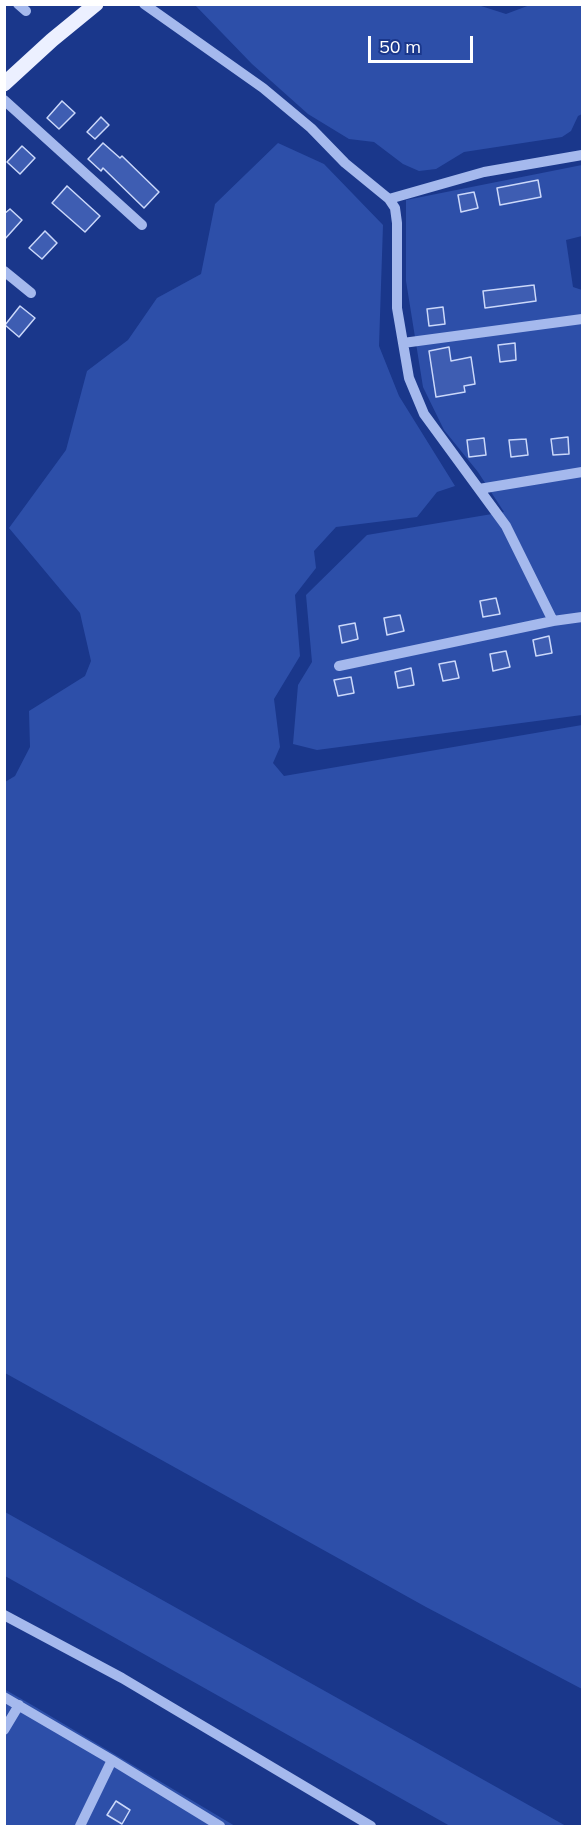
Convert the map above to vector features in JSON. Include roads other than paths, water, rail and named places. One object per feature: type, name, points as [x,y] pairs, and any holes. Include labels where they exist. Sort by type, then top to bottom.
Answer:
[{"type":"main road","points":[[4,84],[96,4]]},
{"type":"street","points":[[144,4],[263,88],[311,128],[345,164],[389,199],[395,208],[397,308],[409,378],[424,414],[506,526],[553,621]]},
{"type":"street","points":[[4,100],[142,225]]},
{"type":"street","points":[[389,199],[484,172],[582,155]]},
{"type":"street","points":[[4,271],[31,293]]},
{"type":"street","points":[[403,343],[582,319]]},
{"type":"street","points":[[479,489],[582,471]]},
{"type":"street","points":[[339,666],[553,621],[582,617]]},
{"type":"street","points":[[4,1615],[122,1678],[371,1827]]},
{"type":"street","points":[[4,1697],[112,1760],[213,1825]]},
{"type":"street","points":[[4,1730],[19,1705]]},
{"type":"street","points":[[80,1827],[112,1760]]}]
